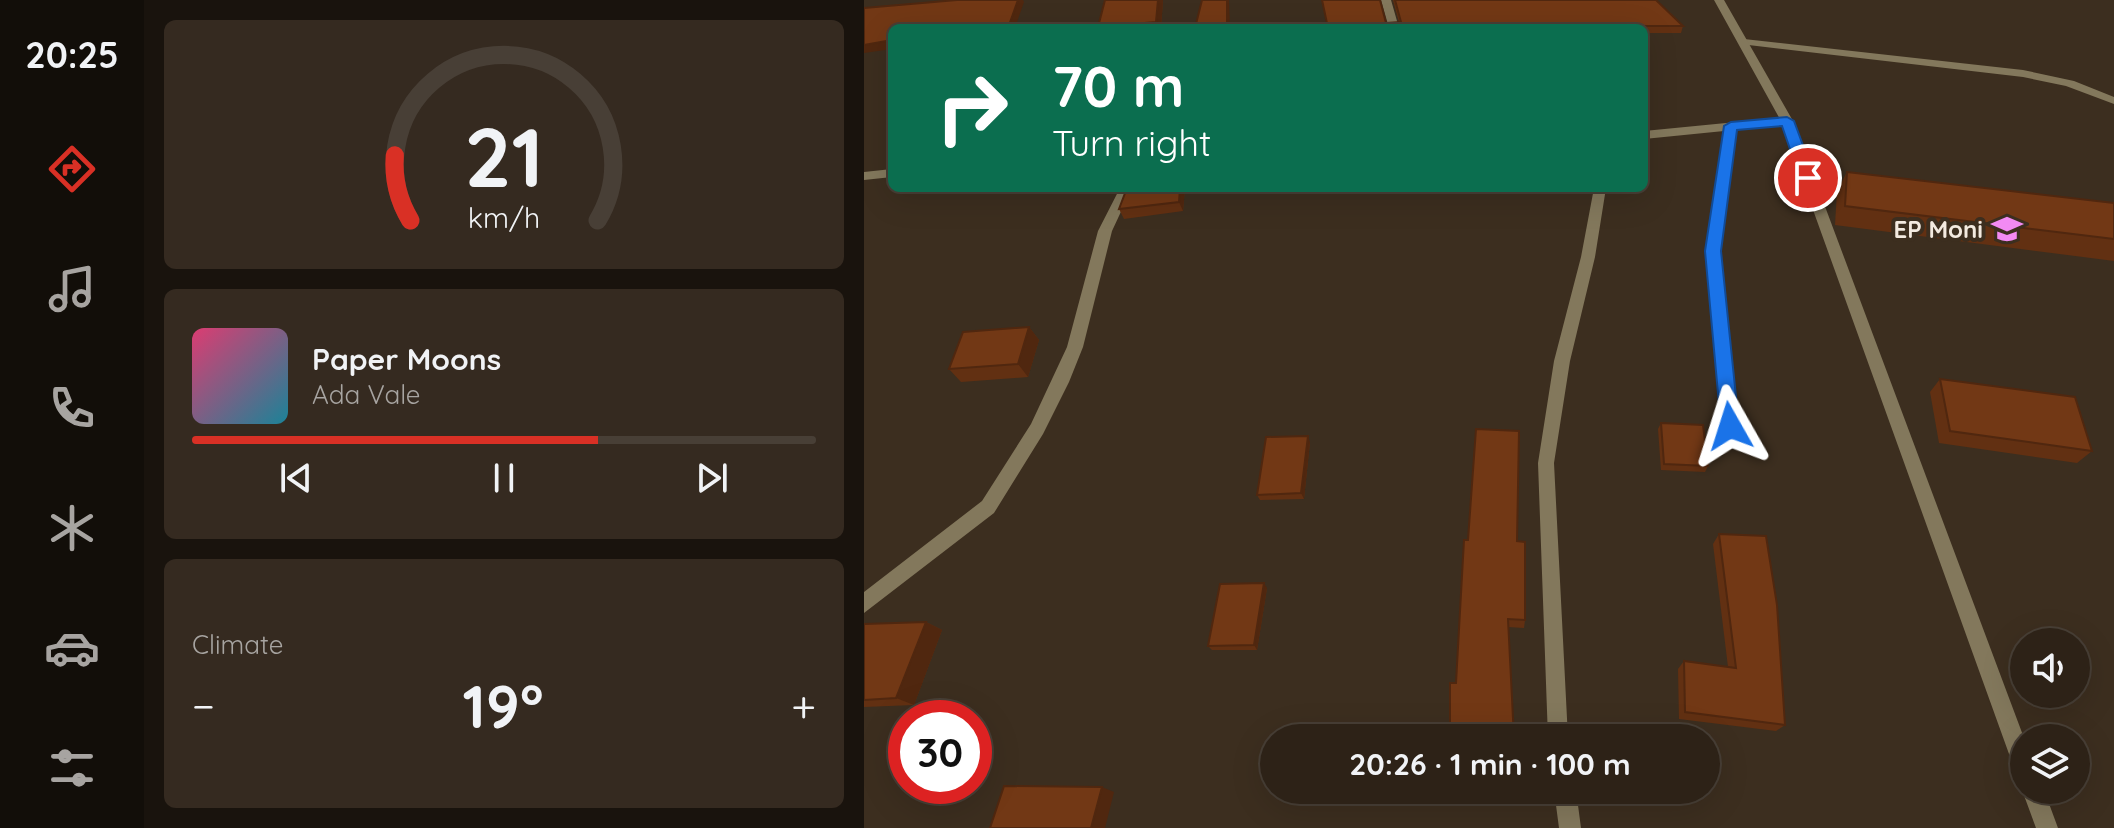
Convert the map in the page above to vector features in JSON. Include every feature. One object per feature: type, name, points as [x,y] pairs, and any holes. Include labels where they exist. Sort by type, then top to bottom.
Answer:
[{"type":"street","points":[[1386,0],[1393,24]]},
{"type":"street","points":[[1719,0],[1787,121],[2010,727]]},
{"type":"street","points":[[1744,42],[1795,45],[2034,75],[2101,94],[2114,101]]},
{"type":"street","points":[[1648,135],[1787,121]]},
{"type":"street","points":[[1730,426],[1713,251],[1731,126]]},
{"type":"street","points":[[864,176],[888,173]]},
{"type":"street","points":[[864,604],[988,507],[1037,429],[1061,382],[1075,347],[1105,231],[1124,192]]},
{"type":"street","points":[[1557,724],[1546,463],[1562,361],[1588,257],[1599,192]]},
{"type":"street","points":[[1567,804],[1570,828]]},
{"type":"street","points":[[2038,804],[2047,828]]},
{"type":"building","points":[[957,0],[1018,0],[1009,24],[888,24],[888,41],[864,45],[864,8]]},
{"type":"building","points":[[1105,0],[1158,0],[1156,22],[1099,24]]},
{"type":"building","points":[[1202,0],[1227,0],[1227,24],[1196,24]]},
{"type":"building","points":[[1322,0],[1380,0],[1386,23],[1401,22],[1395,0],[1656,0],[1683,26],[1648,24],[1327,24]]},
{"type":"building","points":[[1847,172],[2114,203],[2114,239],[1845,206]]},
{"type":"building","points":[[1125,192],[1180,192],[1179,202],[1119,209]]},
{"type":"building","points":[[1029,327],[1018,364],[949,369],[963,332]]},
{"type":"building","points":[[1940,379],[2075,397],[2092,451],[1950,431]]},
{"type":"building","points":[[1661,423],[1703,425],[1708,466],[1664,464]]},
{"type":"building","points":[[1476,429],[1519,431],[1517,541],[1525,542],[1525,620],[1508,619],[1513,724],[1450,724],[1450,683],[1456,683],[1464,540],[1468,540]]},
{"type":"building","points":[[1308,436],[1301,493],[1257,495],[1266,437]]},
{"type":"building","points":[[1719,534],[1766,536],[1777,605],[1785,725],[1685,712],[1684,661],[1736,668]]},
{"type":"building","points":[[1264,583],[1254,645],[1208,646],[1220,584]]},
{"type":"building","points":[[926,622],[896,698],[864,700],[864,624]]},
{"type":"building","points":[[1004,786],[1102,787],[1091,828],[990,828]]},
{"type":"place","name":"EP Moni","points":[[2007,229]]},
{"type":"route","points":[[1730,426],[1713,251],[1731,126],[1787,121],[1808,178]]}]
